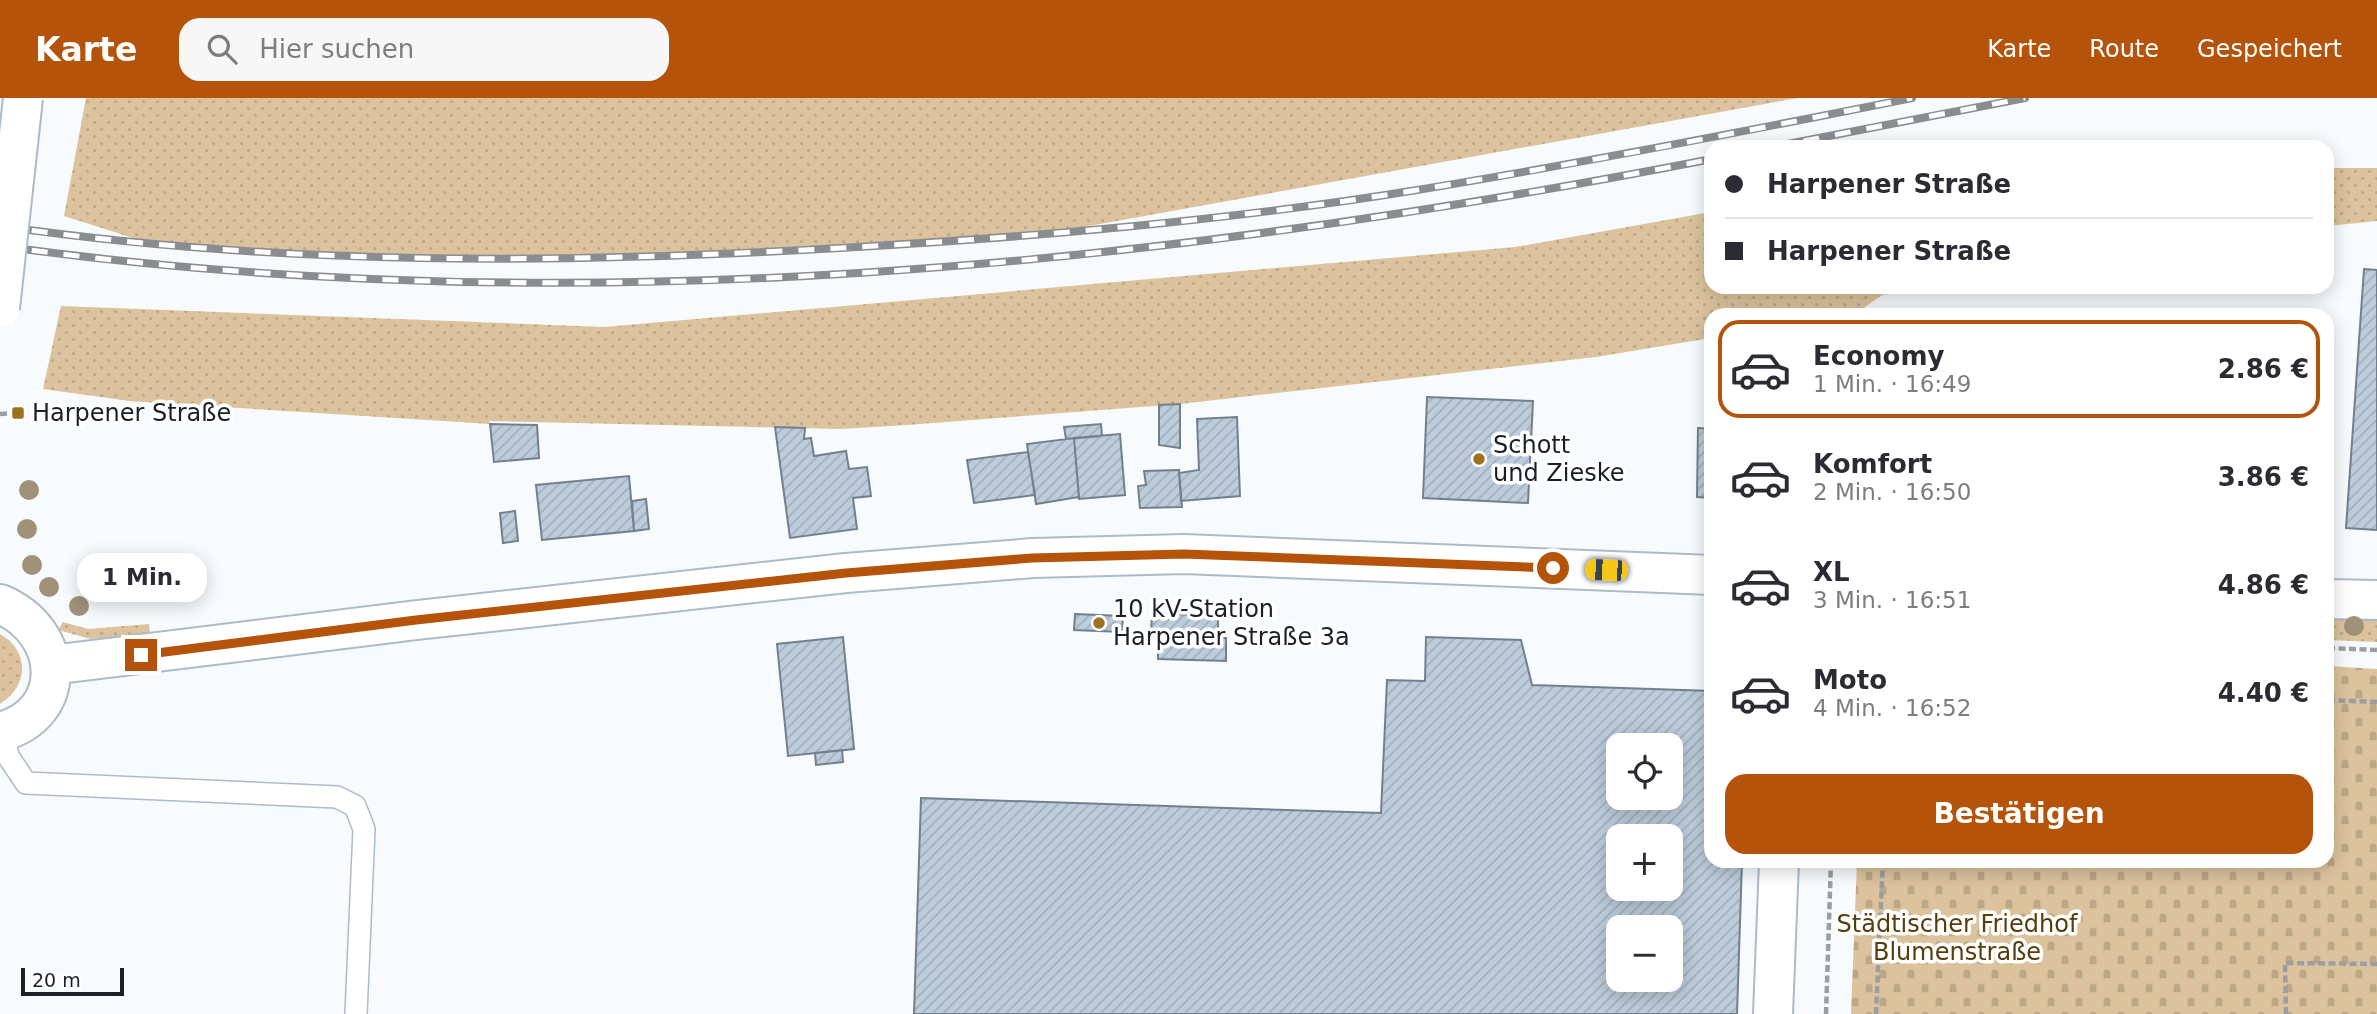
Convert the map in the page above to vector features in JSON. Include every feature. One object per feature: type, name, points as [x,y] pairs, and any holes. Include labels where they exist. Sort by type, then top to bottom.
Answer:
[{"type":"street","points":[[0,308],[23,98]]},
{"type":"street","points":[[51,665],[541,606],[846,573],[1032,558],[1184,554],[1704,575]]},
{"type":"street","points":[[2334,598],[2377,600]]},
{"type":"street","points":[[0,604],[19,611],[35,626],[47,646],[51,665],[48,689],[38,707],[23,722],[2,732]]},
{"type":"street","points":[[1773,1014],[1779,868]]},
{"type":"lane","points":[[2,732],[8,756],[26,783],[337,797],[355,806],[364,829],[356,1014]]},
{"type":"path","points":[[0,414],[18,413]]},
{"type":"path","points":[[2334,648],[2377,650]]},
{"type":"path","points":[[2334,700],[2377,702]]},
{"type":"path","points":[[1825,1014],[1831,868]]},
{"type":"path","points":[[1876,1014],[1883,868]]},
{"type":"path","points":[[2286,1014],[2286,964],[2377,964]]},
{"type":"green space","points":[[86,98],[1798,98],[1028,237],[687,258],[409,259],[152,244],[64,216]]},
{"type":"green space","points":[[2334,168],[2377,168],[2377,221],[2334,225]]},
{"type":"green space","points":[[1704,213],[1704,294],[1888,294],[1882,295],[1864,308],[1704,308],[1704,339],[1596,357],[1180,404],[841,429],[489,421],[490,424],[129,401],[43,389],[61,306],[604,327],[1515,247]]},
{"type":"green space","points":[[2334,617],[2377,618],[2377,642],[2334,640]]},
{"type":"green space","points":[[63,622],[88,629],[149,624],[150,634],[91,639],[58,630]]},
{"type":"green space","points":[[0,634],[17,650],[22,669],[16,688],[10,697],[0,704]]},
{"type":"green space","name":"Städtischer Friedhof Blumenstraße","points":[[2334,666],[2377,669],[2377,1014],[1851,1014],[1857,868],[2334,868]]},
{"type":"building","points":[[2364,269],[2377,270],[2377,530],[2346,528]]},
{"type":"building","points":[[1427,397],[1533,401],[1528,503],[1423,498]]},
{"type":"building","points":[[1180,404],[1180,448],[1159,445],[1159,405]]},
{"type":"building","points":[[1237,417],[1240,496],[1181,501],[1179,473],[1199,470],[1197,419]]},
{"type":"building","points":[[490,424],[537,425],[539,458],[494,462]]},
{"type":"building","points":[[1101,424],[1102,436],[1066,439],[1064,427]]},
{"type":"building","points":[[775,427],[805,428],[804,439],[811,438],[814,456],[846,451],[849,469],[867,467],[871,496],[853,498],[857,529],[790,538]]},
{"type":"building","points":[[1698,428],[1704,428],[1704,497],[1697,497]]},
{"type":"building","points":[[1120,434],[1125,495],[1079,499],[1074,438]]},
{"type":"building","points":[[1074,438],[1079,497],[1036,504],[1027,444]]},
{"type":"building","points":[[1028,452],[1035,495],[974,503],[967,460]]},
{"type":"building","points":[[1179,470],[1182,507],[1140,508],[1138,486],[1146,485],[1144,471]]},
{"type":"building","points":[[629,476],[634,531],[542,540],[536,485]]},
{"type":"building","points":[[646,499],[649,529],[634,531],[632,501]]},
{"type":"building","points":[[515,511],[518,541],[503,543],[500,513]]},
{"type":"building","points":[[1152,613],[1218,616],[1218,638],[1226,638],[1226,661],[1158,659],[1158,636],[1151,636]]},
{"type":"building","name":"10 kV-Station Harpener Straße 3a","points":[[1075,614],[1123,616],[1122,632],[1074,630]]},
{"type":"building","points":[[843,637],[854,749],[788,756],[777,644]]},
{"type":"building","points":[[1426,637],[1521,640],[1532,685],[1704,691],[1704,868],[1742,868],[1737,1014],[914,1014],[921,798],[1381,813],[1387,680],[1425,681]]},
{"type":"building","points":[[842,750],[843,762],[816,765],[815,753]]},
{"type":"railway","points":[[0,226],[210,249],[420,258],[630,257],[912,244],[1201,219],[1345,201],[1603,158],[1912,98]]},
{"type":"railway","points":[[1808,140],[2025,98]]},
{"type":"railway","points":[[0,246],[214,269],[429,281],[644,282],[859,273],[1073,255],[1287,230],[1500,197],[1704,160]]},
{"type":"place","name":"Harpener Straße","points":[[18,413]]},
{"type":"place","name":"Schott und Zieske","points":[[1479,459]]},
{"type":"place","name":"10 kV-Station Harpener Straße 3a","points":[[1099,623]]},
{"type":"route","points":[[141,655],[416,620],[846,573],[1032,558],[1184,554],[1553,568]]}]
